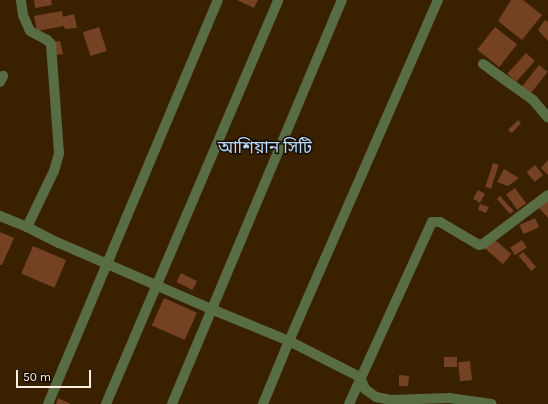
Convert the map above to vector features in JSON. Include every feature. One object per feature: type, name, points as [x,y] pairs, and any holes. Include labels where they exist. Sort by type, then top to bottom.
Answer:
[{"type":"street","points":[[21,0],[23,15],[30,31],[47,40],[51,44],[59,153],[54,170],[27,227]]},
{"type":"street","points":[[48,404],[218,0]]},
{"type":"street","points":[[106,404],[278,0]]},
{"type":"street","points":[[172,404],[342,0]]},
{"type":"street","points":[[263,404],[438,0]]},
{"type":"street","points":[[483,64],[533,100],[548,118]]},
{"type":"street","points":[[349,404],[432,222],[440,222],[479,245],[483,244],[548,195]]},
{"type":"street","points":[[0,216],[211,309],[289,341],[360,377],[365,389],[376,397],[391,400],[449,398],[492,404]]},
{"type":"building","points":[[34,0],[51,0],[52,5],[35,8]]},
{"type":"building","points":[[237,0],[258,0],[254,8]]},
{"type":"building","points":[[511,0],[523,0],[542,15],[522,40],[498,21]]},
{"type":"building","points":[[62,11],[63,17],[74,14],[77,28],[65,29],[64,26],[37,31],[34,16]]},
{"type":"building","points":[[545,20],[548,22],[548,41],[538,30]]},
{"type":"building","points":[[99,27],[107,51],[91,56],[83,32]]},
{"type":"building","points":[[495,27],[517,44],[499,67],[477,50]]},
{"type":"building","points":[[60,41],[63,54],[55,55],[53,42]]},
{"type":"building","points":[[526,53],[535,61],[516,82],[507,74]]},
{"type":"building","points":[[539,65],[548,72],[530,94],[522,87]]},
{"type":"building","points":[[518,120],[521,123],[512,133],[508,130]]},
{"type":"building","points":[[548,160],[548,175],[541,168]]},
{"type":"building","points":[[493,163],[499,165],[491,189],[485,187]]},
{"type":"building","points":[[535,165],[543,175],[535,182],[526,172]]},
{"type":"building","points":[[504,169],[519,178],[508,186],[497,182]]},
{"type":"building","points":[[515,188],[526,203],[517,210],[506,194]]},
{"type":"building","points":[[478,190],[485,194],[480,203],[473,199]]},
{"type":"building","points":[[500,196],[514,211],[510,214],[497,199]]},
{"type":"building","points":[[548,200],[548,218],[538,207]]},
{"type":"building","points":[[480,204],[489,207],[486,213],[478,210]]},
{"type":"building","points":[[535,218],[539,227],[524,234],[519,225]]},
{"type":"building","points":[[0,232],[14,238],[2,265],[0,265]]},
{"type":"building","points":[[494,239],[511,254],[503,264],[485,249]]},
{"type":"building","points":[[522,240],[527,248],[515,255],[510,247]]},
{"type":"building","points":[[33,246],[66,260],[54,288],[21,274]]},
{"type":"building","points":[[523,252],[536,267],[532,271],[518,256]]},
{"type":"building","points":[[181,273],[197,281],[192,290],[176,282]]},
{"type":"building","points":[[164,298],[197,313],[185,340],[152,325]]},
{"type":"building","points":[[444,357],[457,357],[457,367],[444,367]]},
{"type":"building","points":[[470,361],[472,380],[460,381],[458,362]]},
{"type":"building","points":[[399,375],[409,376],[408,386],[399,386]]},
{"type":"building","points":[[58,398],[71,404],[56,404]]},
{"type":"district","name":"আশিয়ান সিটি","points":[[265,148]]}]
